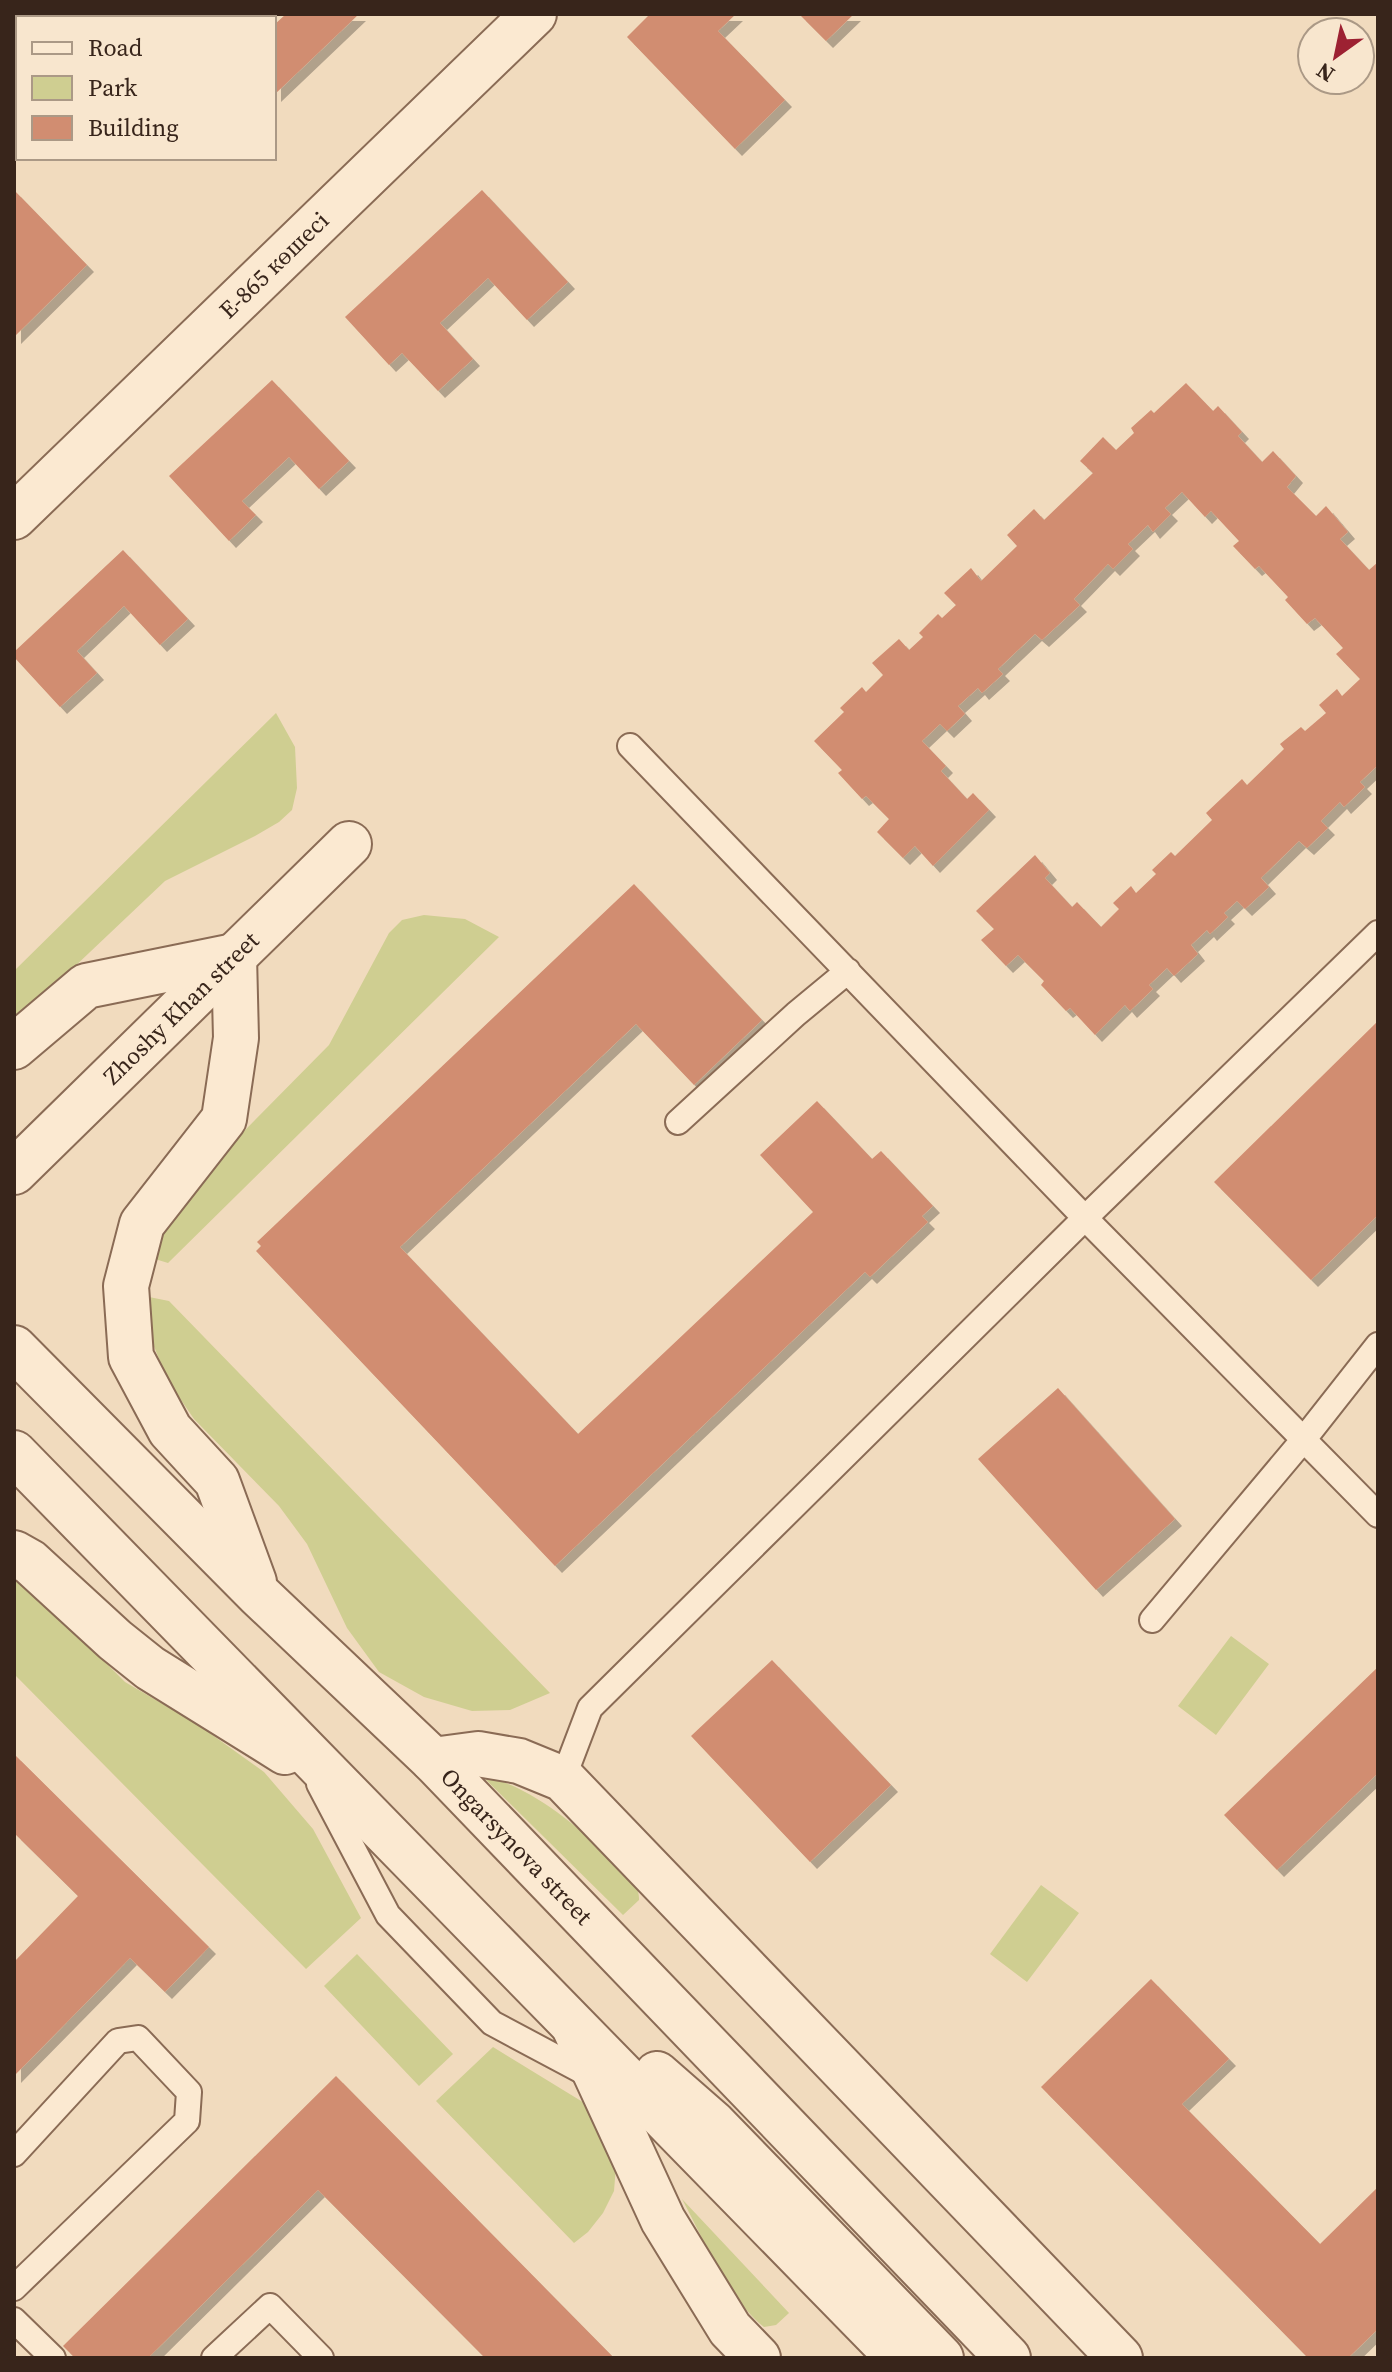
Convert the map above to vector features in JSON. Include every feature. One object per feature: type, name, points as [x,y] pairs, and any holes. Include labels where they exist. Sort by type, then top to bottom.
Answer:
[{"type":"street","name":"Е-865 көшесі","points":[[14,517],[534,14]]},
{"type":"street","name":"Zhoshy Khan street","points":[[14,1172],[349,844]]},
{"type":"street","points":[[14,1047],[86,986],[234,956],[236,1038],[224,1119],[142,1224],[126,1286],[131,1357],[170,1430],[217,1481],[259,1595]]},
{"type":"street","name":"Ongarsynova street","points":[[14,1348],[259,1595],[433,1760],[1008,2358]]},
{"type":"street","points":[[14,1453],[899,2358]]},
{"type":"street","points":[[14,1553],[30,1562],[150,1668],[316,1765]]},
{"type":"street","points":[[433,1760],[478,1754],[519,1761],[563,1779],[1120,2358]]},
{"type":"street","points":[[573,2024],[663,2220],[730,2329],[758,2358]]},
{"type":"street","points":[[573,2024],[610,2042],[646,2065],[680,2093],[713,2123],[941,2358]]},
{"type":"lane","points":[[630,746],[1085,1218],[1378,1515]]},
{"type":"lane","points":[[563,1779],[590,1708],[1378,933]]},
{"type":"lane","points":[[678,1122],[848,971]]},
{"type":"lane","points":[[1152,1620],[1304,1439],[1378,1345]]},
{"type":"lane","points":[[316,1765],[388,1915],[492,2023],[658,2112]]},
{"type":"lane","points":[[14,2154],[118,2041],[138,2038],[189,2092],[187,2121],[14,2288]]},
{"type":"lane","points":[[214,2358],[270,2306],[321,2358]]},
{"type":"lane","points":[[14,2320],[53,2358]]},
{"type":"green space","points":[[276,713],[295,747],[297,788],[292,810],[255,836],[165,881],[14,1024],[14,971]]},
{"type":"green space","points":[[424,915],[465,919],[499,937],[168,1263],[155,1259],[167,1224],[189,1187],[329,1045],[389,933],[402,920]]},
{"type":"green space","points":[[149,1297],[169,1301],[550,1693],[510,1710],[472,1711],[424,1697],[379,1672],[347,1628],[307,1544],[279,1506],[194,1419],[168,1381],[151,1339]]},
{"type":"green space","points":[[14,1574],[125,1682],[197,1724],[264,1772],[313,1829],[361,1918],[306,1969],[14,1674]]},
{"type":"green space","points":[[1231,1636],[1269,1664],[1216,1735],[1178,1706]]},
{"type":"green space","points":[[480,1774],[517,1788],[568,1820],[630,1879],[637,1888],[639,1900],[623,1915]]},
{"type":"green space","points":[[1041,1885],[1079,1913],[1027,1982],[990,1954]]},
{"type":"green space","points":[[357,1954],[453,2054],[419,2086],[324,1986]]},
{"type":"green space","points":[[493,2047],[586,2104],[616,2166],[614,2191],[603,2213],[588,2232],[574,2243],[436,2101]]},
{"type":"green space","points":[[682,2199],[789,2313],[776,2325],[764,2327],[739,2301]]},
{"type":"building","points":[[169,14],[171,16],[67,16]]},
{"type":"building","points":[[286,14],[359,14],[276,93],[276,23]]},
{"type":"building","points":[[650,14],[736,14],[718,31],[785,100],[735,149],[627,37]]},
{"type":"building","points":[[799,14],[854,14],[826,41]]},
{"type":"building","points":[[14,190],[87,265],[14,337]]},
{"type":"building","points":[[482,190],[568,282],[527,320],[488,278],[440,323],[473,359],[438,391],[402,353],[389,365],[345,317]]},
{"type":"building","points":[[272,380],[349,461],[319,489],[289,457],[242,501],[256,515],[229,541],[169,476]]},
{"type":"building","points":[[1186,383],[1213,411],[1218,406],[1242,432],[1238,436],[1262,462],[1273,451],[1296,476],[1287,487],[1316,516],[1326,506],[1348,532],[1340,539],[1369,570],[1378,562],[1378,765],[1360,782],[1365,787],[1344,807],[1340,802],[1321,821],[1328,828],[1307,848],[1299,841],[1261,878],[1269,887],[1245,909],[1237,901],[1224,913],[1228,917],[1210,934],[1207,930],[1191,945],[1198,954],[1174,976],[1167,968],[1149,985],[1153,989],[1130,1011],[1125,1005],[1095,1035],[1070,1008],[1066,1011],[1041,985],[1044,981],[1018,955],[1006,966],[981,940],[994,929],[976,911],[1035,855],[1050,873],[1045,878],[1072,907],[1077,902],[1101,927],[1119,909],[1113,903],[1131,886],[1136,893],[1156,874],[1152,870],[1171,852],[1175,856],[1212,820],[1206,813],[1242,779],[1247,785],[1284,749],[1280,744],[1301,727],[1305,731],[1326,713],[1319,705],[1337,689],[1342,696],[1360,679],[1336,654],[1343,648],[1315,618],[1307,624],[1285,600],[1288,597],[1259,566],[1255,569],[1233,546],[1239,541],[1211,511],[1205,517],[1182,492],[1165,508],[1171,514],[1153,532],[1148,525],[1128,544],[1133,549],[1113,569],[1108,564],[1074,599],[1080,605],[1042,640],[1035,634],[998,669],[1003,674],[982,693],[978,688],[958,706],[965,714],[947,731],[940,724],[922,741],[946,766],[941,771],[967,799],[973,793],[989,810],[933,866],[915,846],[903,858],[877,832],[889,819],[866,796],[862,799],[838,773],[842,770],[814,741],[844,712],[840,708],[862,687],[866,692],[883,675],[872,663],[899,639],[909,650],[923,637],[919,633],[938,614],[942,618],[956,605],[944,593],[971,568],[981,581],[1017,546],[1007,535],[1034,509],[1044,520],[1093,473],[1080,461],[1103,437],[1116,450],[1134,433],[1131,428],[1151,410],[1154,413]]},
{"type":"building","points":[[123,550],[188,619],[160,645],[124,606],[77,651],[97,673],[60,707],[14,657],[14,652]]},
{"type":"building","points":[[634,884],[762,1020],[694,1085],[636,1024],[400,1247],[578,1434],[813,1212],[760,1155],[817,1101],[872,1159],[881,1151],[933,1206],[922,1216],[928,1222],[870,1277],[865,1272],[555,1566],[256,1251],[261,1246],[257,1242]]},
{"type":"building","points":[[1378,1021],[1378,1215],[1311,1280],[1214,1182]]},
{"type":"building","points":[[1058,1388],[1175,1519],[1096,1590],[978,1459]]},
{"type":"building","points":[[772,1660],[891,1785],[810,1862],[691,1736]]},
{"type":"building","points":[[1378,1667],[1378,1777],[1376,1775],[1277,1870],[1224,1815]]},
{"type":"building","points":[[14,1754],[209,1947],[165,1992],[130,1958],[14,2076],[14,1962],[78,1896],[14,1833]]},
{"type":"building","points":[[1151,1979],[1229,2059],[1182,2104],[1320,2244],[1378,2187],[1378,2329],[1348,2358],[1308,2358],[1041,2087]]},
{"type":"building","points":[[336,2076],[614,2358],[485,2358],[318,2190],[148,2358],[75,2358],[63,2346]]}]
